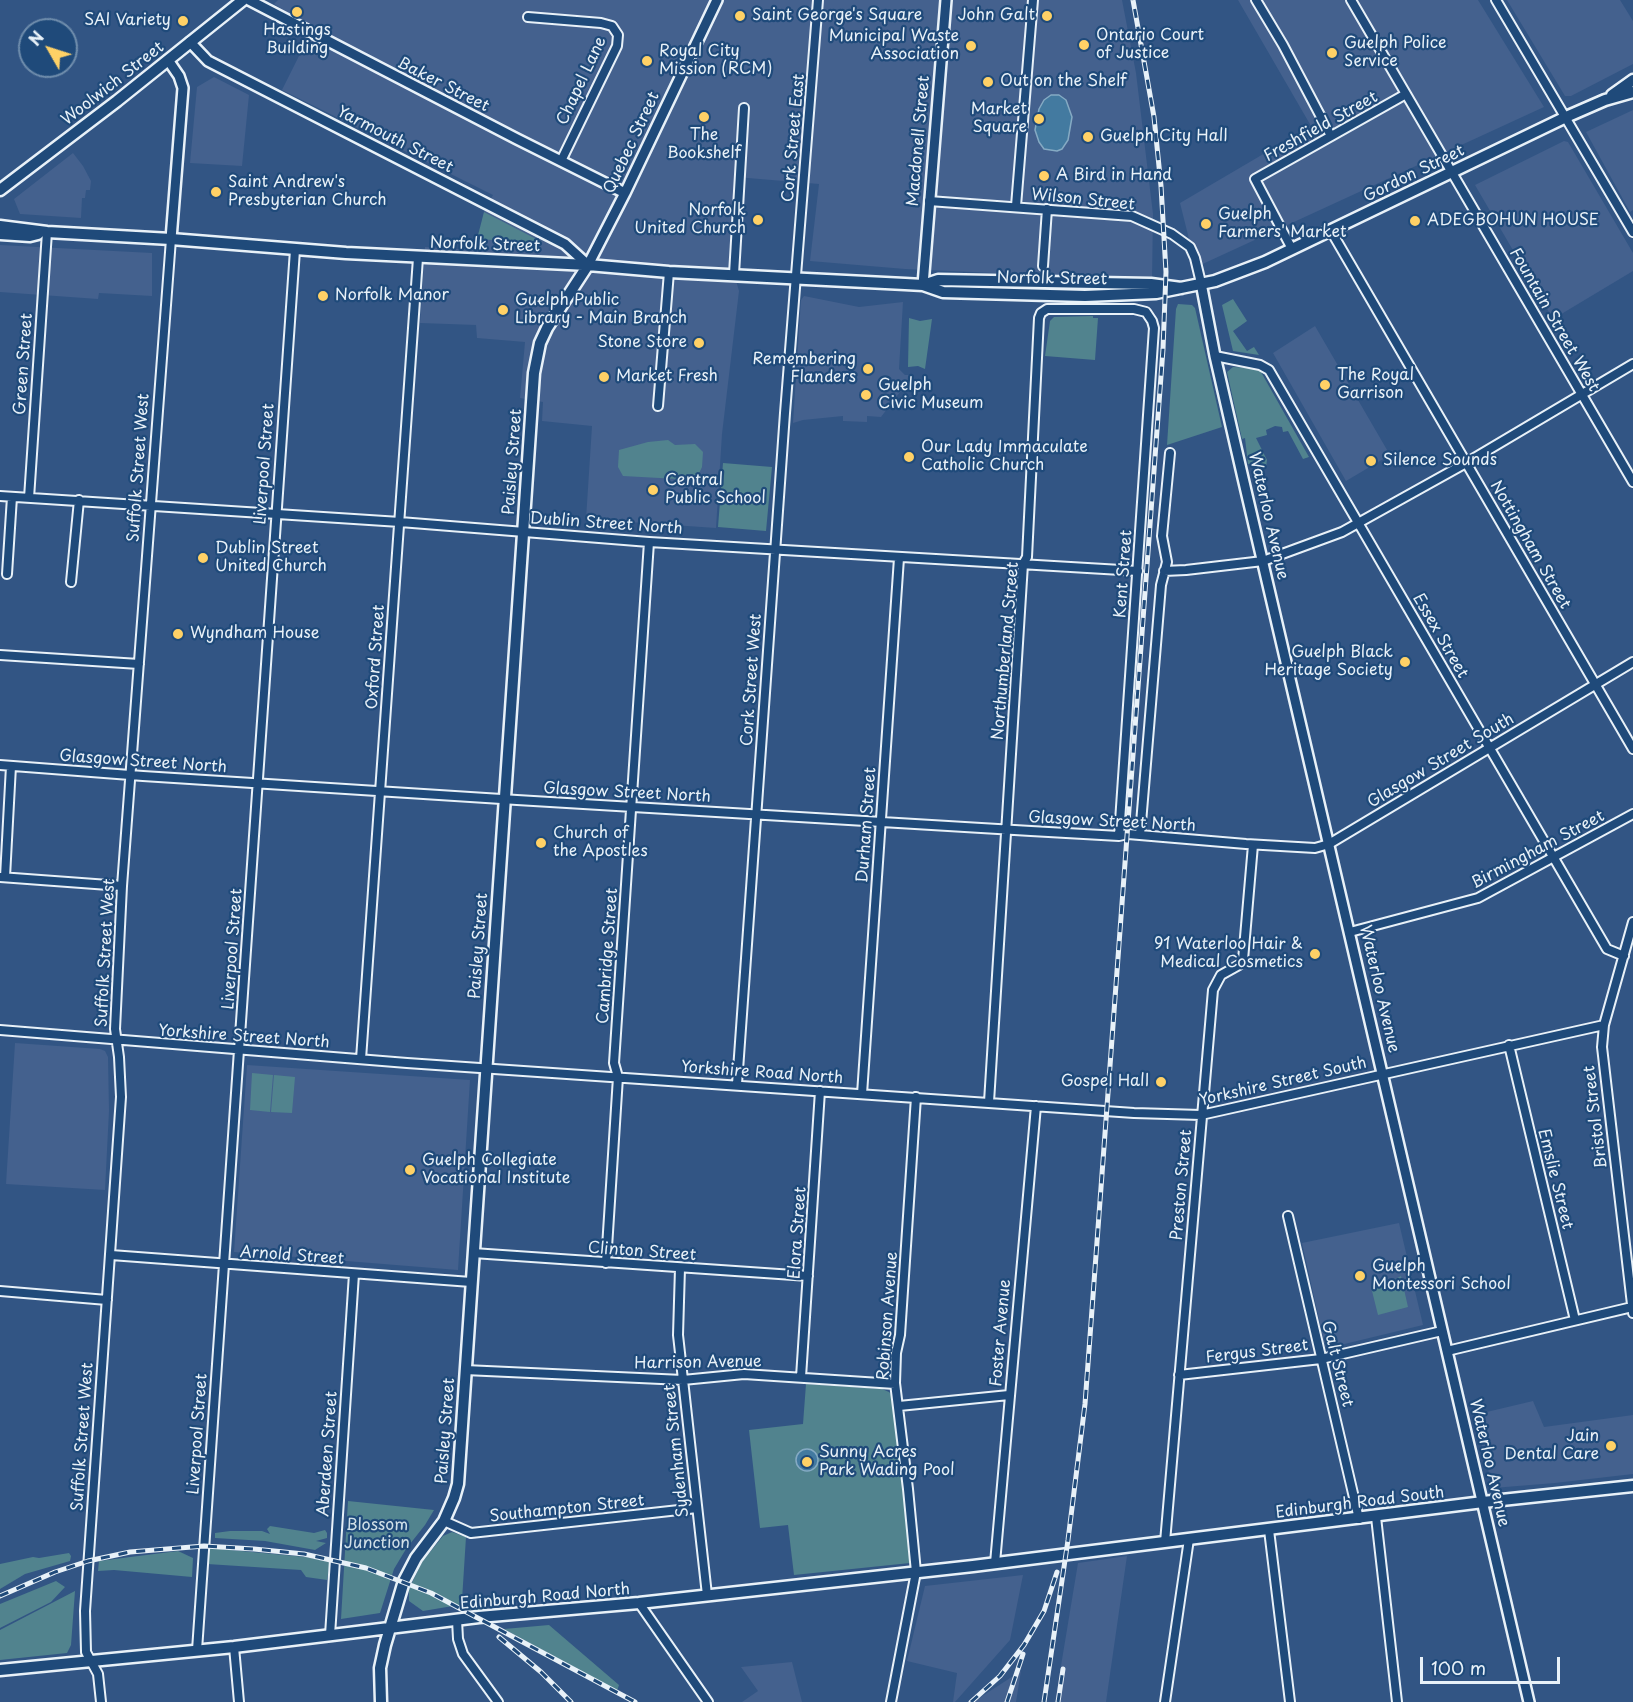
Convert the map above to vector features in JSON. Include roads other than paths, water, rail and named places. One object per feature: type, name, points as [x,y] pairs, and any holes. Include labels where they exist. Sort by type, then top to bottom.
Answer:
[{"type":"main road","name":"Woolwich Street","points":[[0,190],[243,0]]},
{"type":"main road","name":"Gordon Street","points":[[1605,100],[1633,80]]},
{"type":"main road","name":"Gordon Street","points":[[1201,283],[1246,271],[1566,117],[1605,100],[1633,92]]},
{"type":"main road","name":"Norfolk Street","points":[[0,226],[46,232],[418,258],[588,265],[669,272],[923,285],[938,280],[1151,284],[1181,288],[1201,283]]},
{"type":"main road","name":"Norfolk Street","points":[[0,234],[30,236],[46,232]]},
{"type":"main road","name":"Paisley Street","points":[[381,1702],[380,1668],[407,1574],[444,1521],[458,1484],[534,373],[538,352],[547,328],[588,265]]},
{"type":"main road","name":"Edinburgh Road South","points":[[1092,1551],[1633,1486]]},
{"type":"main road","name":"Edinburgh Road North","points":[[0,1670],[234,1647],[457,1620],[639,1603],[1092,1551]]},
{"type":"street","name":"Baker Street","points":[[249,0],[354,56],[626,193]]},
{"type":"street","name":"Quebec Street","points":[[588,265],[626,193],[717,0]]},
{"type":"street","name":"Cork Street East","points":[[795,278],[818,0]]},
{"type":"street","name":"Macdonell Street","points":[[923,285],[946,0]]},
{"type":"street","points":[[1016,206],[1033,0]]},
{"type":"street","points":[[1256,0],[1331,136]]},
{"type":"street","name":"Fountain Street West","points":[[1351,0],[1633,482]]},
{"type":"street","points":[[1496,0],[1633,232]]},
{"type":"street","name":"Chapel Lane","points":[[528,16],[601,23],[612,26],[618,35],[617,46],[561,161]]},
{"type":"street","name":"Yarmouth Street","points":[[190,42],[208,61],[565,244],[588,265]]},
{"type":"street","points":[[168,60],[179,76],[183,87],[171,239]]},
{"type":"street","name":"Freshfield Street","points":[[1292,249],[1256,179],[1406,94]]},
{"type":"street","points":[[734,274],[744,108]]},
{"type":"street","name":"Wilson Street","points":[[928,201],[1132,216],[1148,222],[1190,247],[1201,283]]},
{"type":"street","points":[[1043,266],[1047,208]]},
{"type":"street","name":"Nottingham Street","points":[[1331,231],[1633,749]]},
{"type":"street","name":"Green Street","points":[[29,498],[46,232]]},
{"type":"street","name":"Suffolk Street West","points":[[101,1702],[98,1674],[86,1652],[85,1611],[121,1097],[120,1057],[115,1029],[122,886],[171,239]]},
{"type":"street","name":"Liverpool Street","points":[[197,1650],[295,250]]},
{"type":"street","name":"Oxford Street","points":[[361,1059],[418,258]]},
{"type":"street","points":[[658,406],[669,272]]},
{"type":"street","name":"Cork Street West","points":[[737,1084],[795,278]]},
{"type":"street","name":"Waterloo Avenue","points":[[1201,283],[1215,356],[1529,1702]]},
{"type":"street","name":"Northumberland Street","points":[[988,1102],[1023,564],[1027,557],[1039,318],[1041,313],[1047,309],[1121,308],[1142,310],[1149,315]]},
{"type":"street","name":"Kent Street","points":[[1119,836],[1154,328],[1149,315]]},
{"type":"street","name":"Essex Street","points":[[1215,356],[1260,365],[1269,370],[1607,948],[1624,956]]},
{"type":"street","points":[[1164,571],[1263,561],[1359,524],[1633,364]]},
{"type":"street","points":[[1140,835],[1161,585],[1167,562],[1162,536],[1170,453]]},
{"type":"street","name":"Dublin Street North","points":[[0,496],[400,522],[649,542],[1138,571]]},
{"type":"street","points":[[7,574],[12,497]]},
{"type":"street","points":[[71,582],[79,500]]},
{"type":"street","name":"Cambridge Street","points":[[606,1263],[618,1077],[614,1064],[649,542]]},
{"type":"street","name":"Durham Street","points":[[862,1094],[899,558]]},
{"type":"street","points":[[0,655],[139,664]]},
{"type":"street","name":"Glasgow Street South","points":[[1253,845],[1315,848],[1329,844],[1633,662]]},
{"type":"street","name":"Glasgow Street North","points":[[0,765],[1006,830],[1140,835],[1253,845]]},
{"type":"street","points":[[11,766],[3,877],[122,886]]},
{"type":"street","name":"Birmingham Street","points":[[1350,932],[1478,898],[1633,814]]},
{"type":"street","name":"Preston Street","points":[[1165,1542],[1213,990],[1221,975],[1239,965],[1245,954],[1253,845]]},
{"type":"street","name":"Bristol Street","points":[[1633,922],[1631,938],[1604,1025],[1602,1047],[1633,1313]]},
{"type":"street","name":"Yorkshire Street South","points":[[1036,1106],[1202,1115],[1604,1025]]},
{"type":"street","name":"Yorkshire Street North","points":[[0,1030],[486,1068]]},
{"type":"street","name":"Emslie Street","points":[[1509,1045],[1575,1320]]},
{"type":"street","name":"Yorkshire Road North","points":[[486,1068],[1036,1106]]},
{"type":"street","name":"Elora Street","points":[[801,1377],[820,1091]]},
{"type":"street","name":"Robinson Avenue","points":[[891,1702],[916,1572],[895,1384],[916,1097]]},
{"type":"street","name":"Foster Avenue","points":[[995,1563],[1036,1106]]},
{"type":"street","name":"Galt Street","points":[[1288,1216],[1359,1519]]},
{"type":"street","name":"Clinton Street","points":[[473,1252],[808,1276]]},
{"type":"street","name":"Arnold Street","points":[[111,1255],[471,1282]]},
{"type":"street","name":"Sydenham Street","points":[[680,1268],[678,1335],[707,1595]]},
{"type":"street","name":"Aberdeen Street","points":[[330,1635],[354,1274]]},
{"type":"street","points":[[0,1292],[107,1300]]},
{"type":"street","points":[[1447,1351],[1632,1307]]},
{"type":"street","name":"Fergus Street","points":[[1179,1375],[1321,1359],[1442,1331]]},
{"type":"street","name":"Harrison Avenue","points":[[465,1370],[682,1380],[744,1374],[895,1384]]},
{"type":"street","points":[[899,1406],[1009,1395]]},
{"type":"street","name":"Southampton Street","points":[[444,1521],[465,1532],[475,1533],[697,1508]]},
{"type":"street","points":[[1376,1517],[1397,1702]]},
{"type":"street","points":[[1269,1530],[1290,1702]]},
{"type":"street","points":[[1165,1702],[1189,1539]]},
{"type":"street","points":[[639,1603],[708,1702]]},
{"type":"street","points":[[457,1620],[458,1639],[463,1654],[498,1702]]},
{"type":"street","points":[[234,1647],[239,1702]]},
{"type":"railway","points":[[1044,1702],[1085,1404],[1163,349],[1166,272],[1161,186],[1154,117],[1133,0]]},
{"type":"railway","points":[[0,1596],[55,1572],[88,1561],[130,1552],[204,1546],[304,1554],[366,1568],[431,1593],[635,1702]]},
{"type":"railway","points":[[971,1702],[1000,1676],[1024,1645],[1044,1611],[1057,1572]]},
{"type":"railway","points":[[499,1637],[541,1672],[571,1702]]},
{"type":"railway","points":[[1007,1702],[1023,1654]]},
{"type":"railway","points":[[1058,1702],[1063,1669]]},
{"type":"place","name":"Hastings Building","points":[[297,12]]},
{"type":"place","name":"Saint George's Square","points":[[740,16]]},
{"type":"place","name":"John Galt","points":[[1047,16]]},
{"type":"place","name":"SAI Variety","points":[[183,21]]},
{"type":"place","name":"Ontario Court of Justice","points":[[1084,45]]},
{"type":"place","name":"Municipal Waste Association","points":[[971,46]]},
{"type":"place","name":"Guelph Police Service","points":[[1332,53]]},
{"type":"place","name":"Royal City Mission (RCM)","points":[[647,61]]},
{"type":"place","name":"Out on the Shelf","points":[[988,82]]},
{"type":"place","name":"The Bookshelf","points":[[704,117]]},
{"type":"place","name":"Market Square","points":[[1039,119]]},
{"type":"place","name":"Guelph City Hall","points":[[1088,137]]},
{"type":"place","name":"A Bird in Hand","points":[[1044,176]]},
{"type":"place","name":"Saint Andrew's Presbyterian Church","points":[[216,192]]},
{"type":"place","name":"Norfolk United Church","points":[[758,220]]},
{"type":"place","name":"ADEGBOHUN HOUSE","points":[[1415,221]]},
{"type":"place","name":"Guelph Farmers' Market","points":[[1206,224]]},
{"type":"place","name":"Norfolk Manor","points":[[323,296]]},
{"type":"place","name":"Guelph Public Library - Main Branch","points":[[503,310]]},
{"type":"place","name":"Stone Store","points":[[699,343]]},
{"type":"place","name":"Remembering Flanders","points":[[868,369]]},
{"type":"place","name":"Market Fresh","points":[[604,377]]},
{"type":"place","name":"The Royal Garrison","points":[[1325,385]]},
{"type":"place","name":"Guelph Civic Museum","points":[[866,395]]},
{"type":"place","name":"Our Lady Immaculate Catholic Church","points":[[909,457]]},
{"type":"place","name":"Silence Sounds","points":[[1371,461]]},
{"type":"place","name":"Central Public School","points":[[653,490]]},
{"type":"place","name":"Dublin Street United Church","points":[[203,558]]},
{"type":"place","name":"Wyndham House","points":[[178,634]]},
{"type":"place","name":"Guelph Black Heritage Society","points":[[1405,662]]},
{"type":"place","name":"Church of the Apostles","points":[[541,843]]},
{"type":"place","name":"91 Waterloo Hair & Medical Cosmetics","points":[[1315,954]]},
{"type":"place","name":"Gospel Hall","points":[[1161,1082]]},
{"type":"place","name":"Guelph Collegiate Vocational Institute","points":[[410,1170]]},
{"type":"place","name":"Guelph Montessori School","points":[[1360,1276]]},
{"type":"place","name":"Jain Dental Care","points":[[1611,1446]]},
{"type":"place","name":"Sunny Acres Park Wading Pool","points":[[807,1462]]},
{"type":"park label","name":"Blossom Junction","points":[[377,1535]]}]
